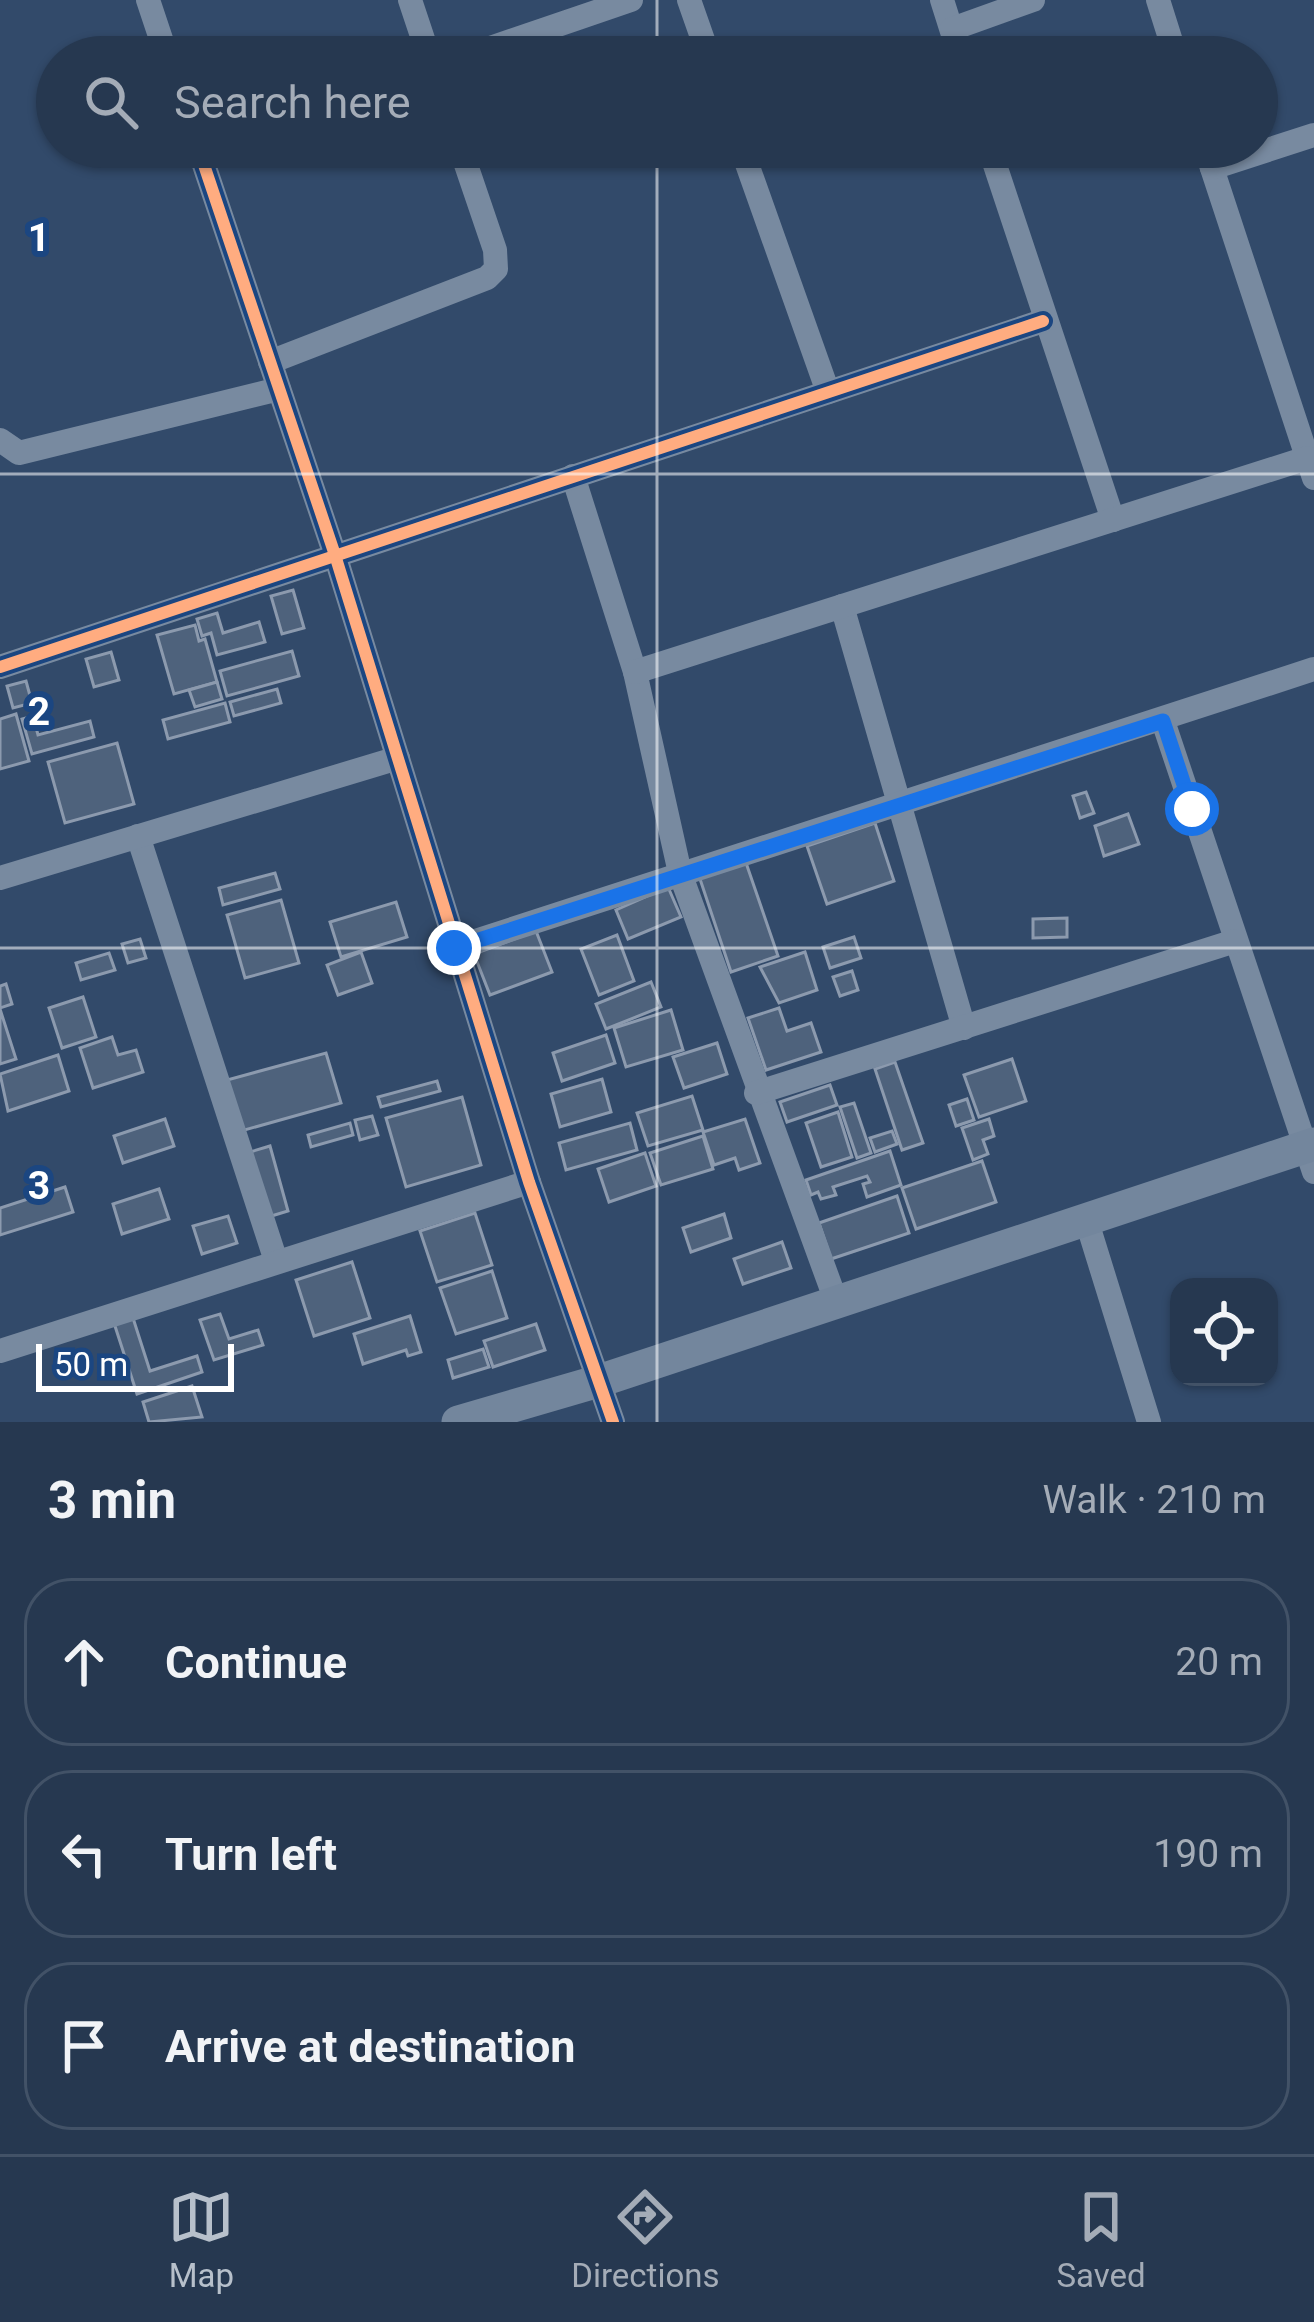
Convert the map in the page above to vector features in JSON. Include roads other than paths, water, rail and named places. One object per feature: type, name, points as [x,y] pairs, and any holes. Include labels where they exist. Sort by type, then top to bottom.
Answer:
[{"type":"street","points":[[148,0],[160,36]]},
{"type":"street","points":[[410,0],[422,36]]},
{"type":"street","points":[[526,36],[631,0]]},
{"type":"street","points":[[689,0],[702,36]]},
{"type":"street","points":[[942,0],[954,36]]},
{"type":"street","points":[[952,29],[1033,0]]},
{"type":"street","points":[[1158,0],[1169,36]]},
{"type":"street","points":[[1278,143],[1314,135]]},
{"type":"street","points":[[205,168],[335,555],[529,1182],[613,1422]]},
{"type":"street","points":[[270,362],[487,278],[496,269],[495,250],[467,168]]},
{"type":"street","points":[[748,168],[828,392]]},
{"type":"street","points":[[995,168],[1113,520]]},
{"type":"street","points":[[635,672],[1113,520],[1311,468],[1212,168]]},
{"type":"street","points":[[0,667],[1043,320]]},
{"type":"street","points":[[0,440],[20,453],[279,389]]},
{"type":"street","points":[[573,476],[635,672],[680,873],[756,1093],[836,1301]]},
{"type":"street","points":[[842,606],[964,1028]]},
{"type":"street","points":[[454,948],[1314,669]]},
{"type":"street","points":[[458,1422],[1311,1154],[1163,721]]},
{"type":"street","points":[[0,878],[398,758]]},
{"type":"street","points":[[137,836],[276,1261]]},
{"type":"street","points":[[756,1093],[1235,941]]},
{"type":"street","points":[[0,1351],[529,1182]]},
{"type":"street","points":[[1087,1222],[1149,1422]]}]
